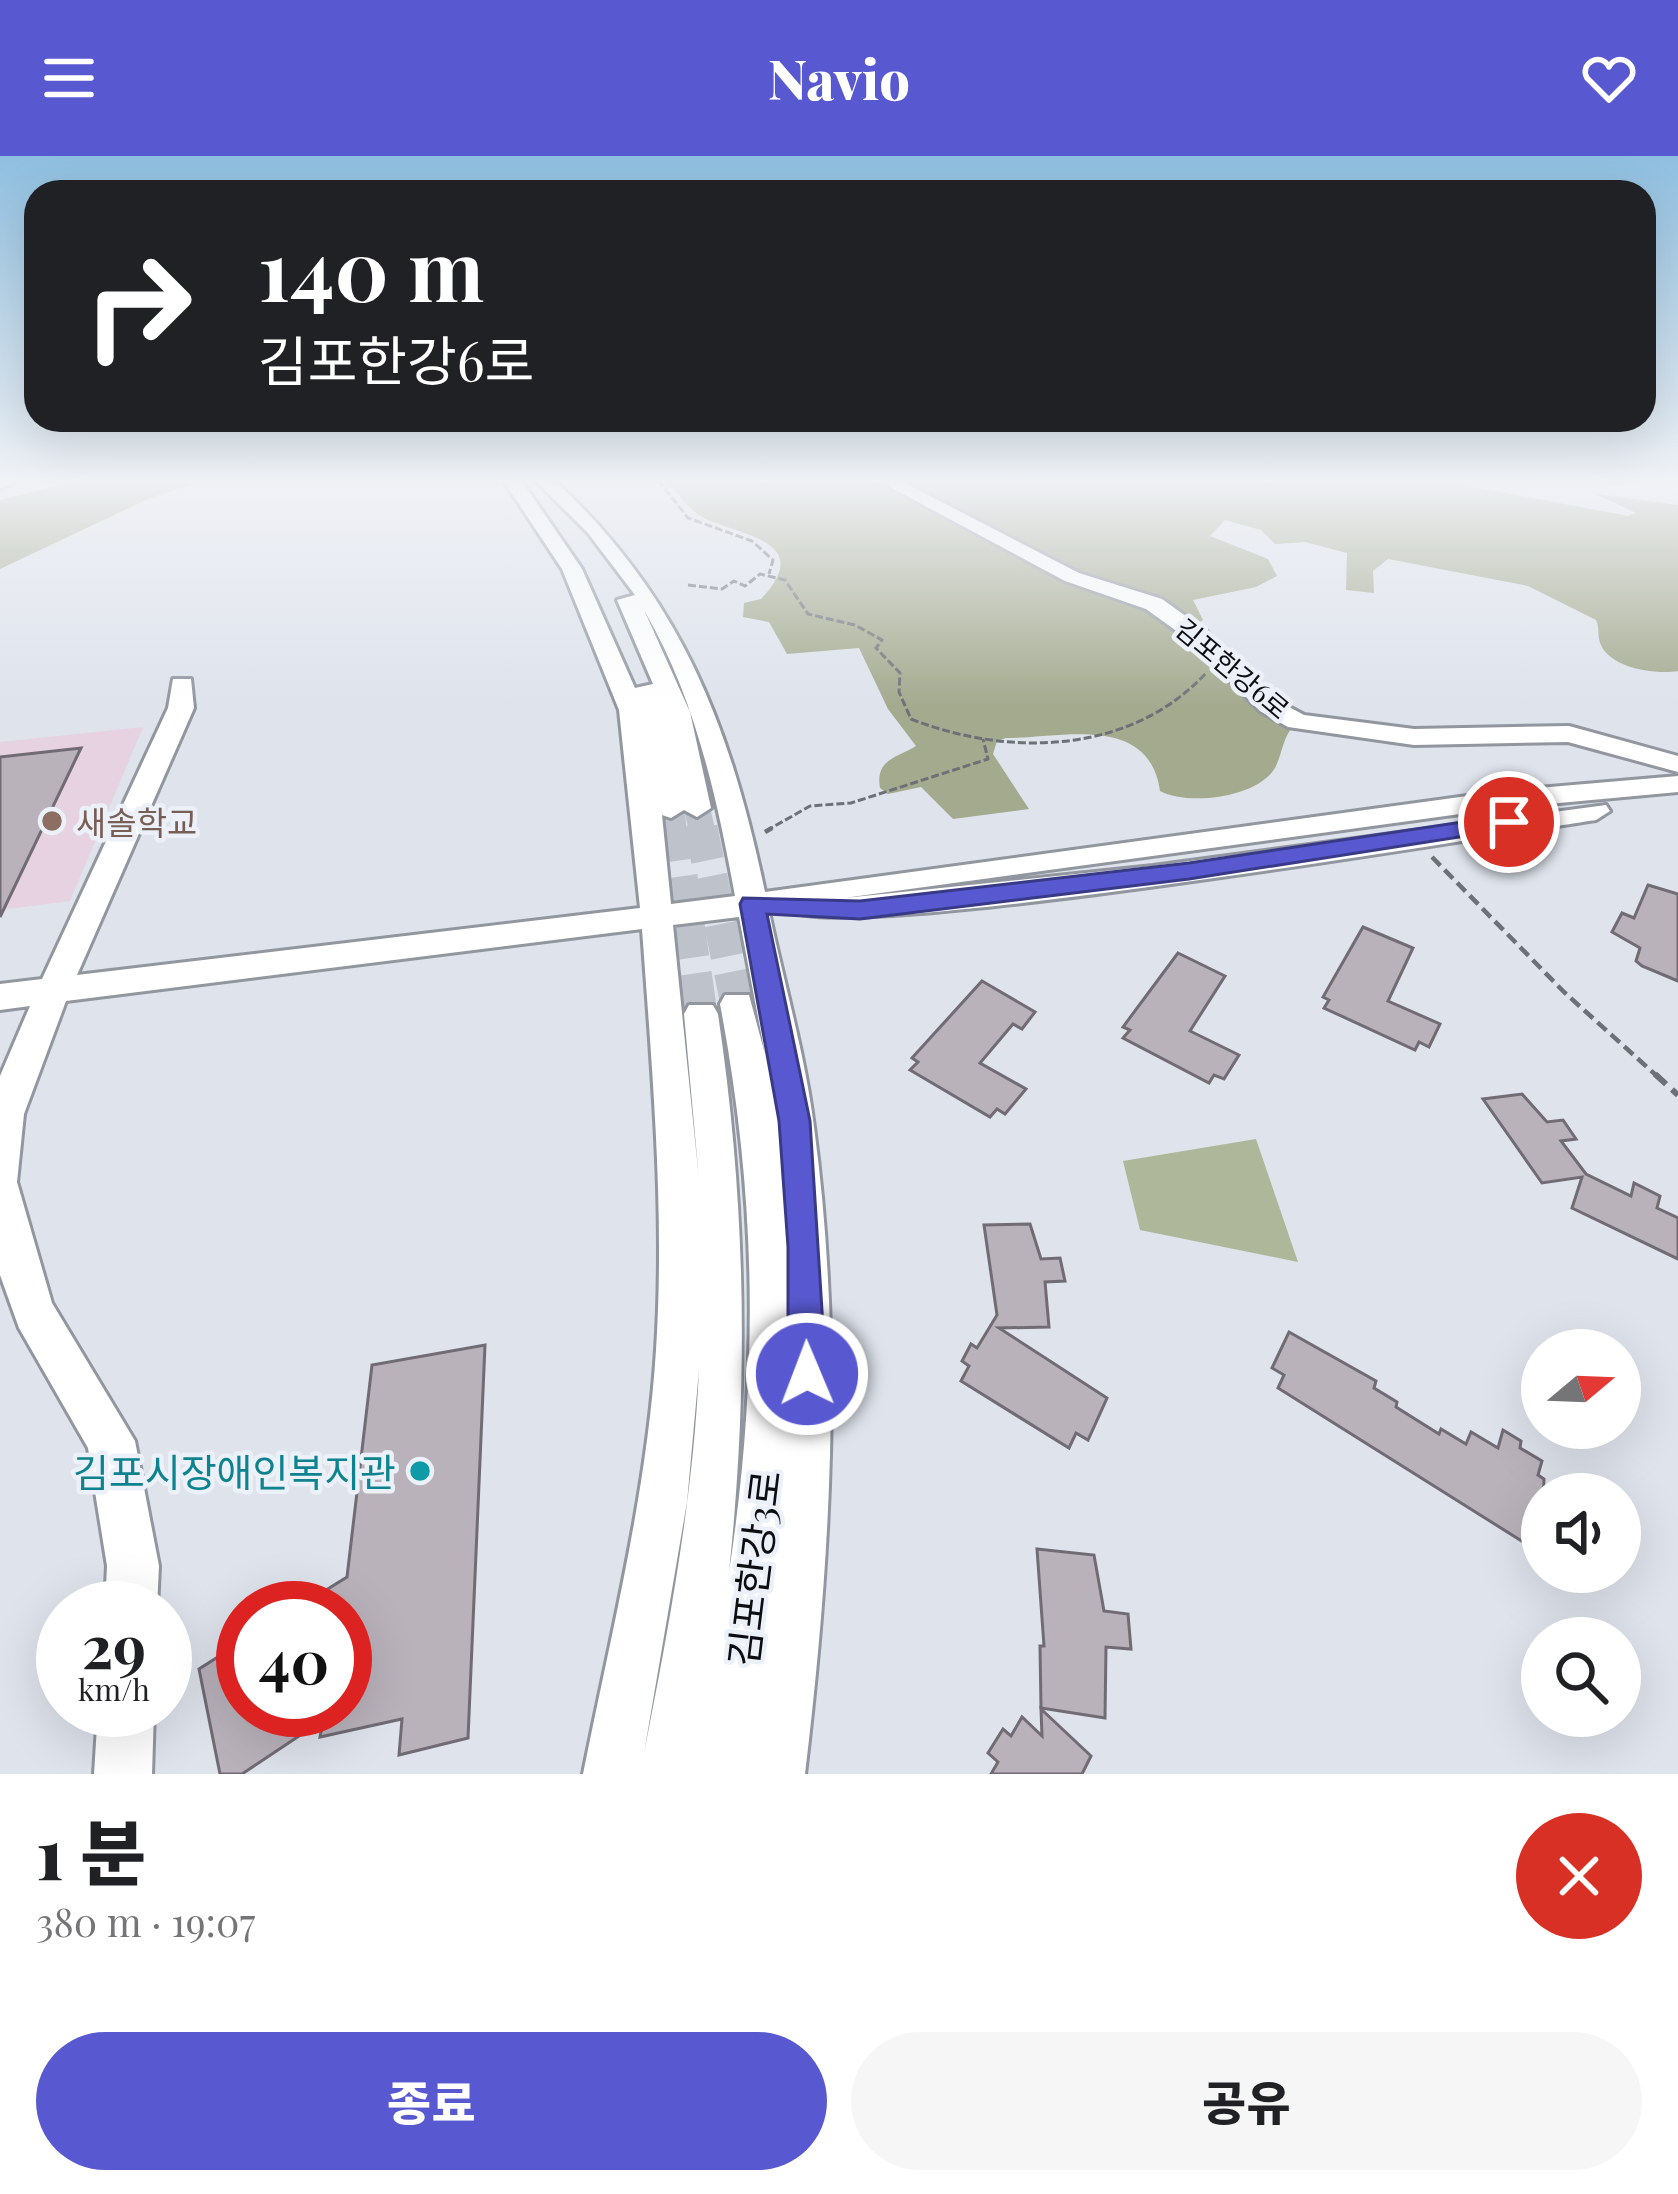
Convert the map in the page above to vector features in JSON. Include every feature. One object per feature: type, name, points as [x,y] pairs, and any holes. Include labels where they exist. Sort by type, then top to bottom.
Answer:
[{"type":"street","points":[[563,556],[614,659],[659,814],[653,914],[795,1121],[805,1247],[808,1417],[788,1692],[776,1774]]},
{"type":"street","points":[[611,1774],[662,1502],[678,1352],[680,1184],[718,1006],[752,904],[704,702],[656,609],[620,556]]},
{"type":"street","name":"김포한강6로","points":[[1031,556],[1072,577],[1154,604],[1218,654],[1269,706],[1297,722],[1414,737],[1568,734],[1678,764]]},
{"type":"street","points":[[0,1178],[5,1114],[181,708],[182,684]]},
{"type":"street","points":[[0,998],[752,904],[838,887],[1222,840],[1492,799],[1678,784]]},
{"type":"street","points":[[752,904],[860,910],[1207,869],[1412,836],[1678,804]]},
{"type":"street","points":[[659,814],[729,818]]},
{"type":"street","name":"김포한강3로","points":[[670,1774],[722,1438],[728,1286],[718,1006]]},
{"type":"street","name":"김포한강3로","points":[[718,1006],[760,1120],[774,1294],[771,1420],[725,1774]]},
{"type":"street","points":[[0,1187],[12,1248],[34,1313],[111,1441],[132,1581]]},
{"type":"street","points":[[123,1774],[125,1737]]},
{"type":"path","points":[[769,575],[770,556]]},
{"type":"path","points":[[688,586],[722,589],[734,581],[745,586],[760,574],[785,580],[808,614],[854,625],[882,640],[876,648],[900,673],[899,692],[911,719],[983,739],[1030,742],[1112,735],[1181,706],[1218,654]]},
{"type":"path","points":[[729,818],[851,803],[988,759],[983,739]]},
{"type":"path","points":[[1412,836],[1564,992],[1678,1094]]},
{"type":"shaded area","name":"새솔학교","points":[[143,727],[70,901],[0,910],[0,742]]},
{"type":"green space","points":[[0,556],[29,556],[0,569]]},
{"type":"green space","points":[[778,556],[1259,556],[1268,559],[1277,576],[1256,587],[1193,600],[1203,620],[1186,631],[1294,725],[1266,778],[1238,792],[1204,798],[1160,791],[1152,766],[1139,750],[1121,740],[1076,734],[1006,738],[997,741],[993,754],[1029,809],[953,819],[921,787],[888,794],[880,788],[884,765],[916,746],[888,709],[859,648],[787,654],[769,622],[743,617],[744,603],[761,599],[781,565]]},
{"type":"green space","points":[[1347,556],[1678,556],[1678,671],[1657,672],[1620,663],[1603,649],[1596,620],[1528,586],[1388,559],[1373,571],[1374,593],[1346,590]]},
{"type":"green space","points":[[1256,1139],[1298,1262],[1140,1230],[1123,1161]]},
{"type":"building","points":[[81,748],[0,917],[0,757]]},
{"type":"building","points":[[1648,885],[1678,894],[1678,981],[1642,966],[1636,961],[1640,948],[1612,932],[1622,913],[1634,918]]},
{"type":"building","points":[[1363,927],[1413,948],[1388,1001],[1440,1024],[1429,1047],[1419,1042],[1415,1050],[1324,1008],[1329,1000],[1323,997]]},
{"type":"building","points":[[1178,953],[1225,976],[1190,1031],[1239,1055],[1224,1079],[1214,1075],[1209,1083],[1123,1038],[1130,1030],[1123,1027]]},
{"type":"building","points":[[982,981],[1035,1012],[1022,1029],[1013,1024],[980,1063],[1026,1089],[1005,1114],[997,1109],[990,1117],[910,1070],[918,1062],[912,1058]]},
{"type":"building","points":[[1522,1094],[1547,1122],[1563,1120],[1576,1139],[1561,1141],[1586,1174],[1631,1196],[1634,1183],[1660,1196],[1657,1208],[1678,1218],[1678,1259],[1572,1208],[1582,1177],[1542,1183],[1483,1099]]},
{"type":"building","points":[[1030,1224],[1041,1259],[1060,1258],[1065,1281],[1045,1282],[1049,1327],[999,1328],[1107,1398],[1088,1440],[1076,1433],[1069,1448],[961,1381],[969,1366],[962,1361],[971,1344],[977,1348],[997,1315],[984,1225]]},
{"type":"building","points":[[1289,1332],[1376,1381],[1374,1388],[1397,1402],[1396,1407],[1439,1434],[1441,1429],[1466,1444],[1471,1432],[1498,1448],[1503,1430],[1521,1441],[1521,1449],[1542,1461],[1539,1473],[1521,1473],[1521,1541],[1278,1388],[1284,1375],[1272,1368]]},
{"type":"building","name":"김포시장애인복지관","points":[[485,1345],[468,1738],[399,1755],[402,1719],[372,1726],[372,1581],[341,1581],[347,1577],[372,1365]]},
{"type":"building","points":[[1037,1549],[1094,1555],[1104,1611],[1128,1614],[1131,1649],[1106,1647],[1105,1718],[1041,1708],[1040,1646],[1044,1646]]},
{"type":"building","name":"김포시장애인복지관","points":[[216,1658],[216,1737],[298,1737],[242,1774],[220,1774],[199,1669]]},
{"type":"building","points":[[1041,1709],[1091,1756],[1082,1774],[991,1774],[998,1762],[988,1753],[1003,1729],[1011,1736],[1022,1717],[1042,1736]]},
{"type":"tunnel","points":[[697,808],[702,831]]},
{"type":"tunnel","points":[[671,809],[674,831]]},
{"type":"tunnel","points":[[674,828],[701,1014]]},
{"type":"tunnel","points":[[701,828],[737,1004]]},
{"type":"place","name":"새솔학교","points":[[52,821]]},
{"type":"place","name":"김포시장애인복지관","points":[[420,1471]]},
{"type":"route","points":[[807,1374],[805,1247],[795,1121],[752,904],[860,910],[1189,871],[1509,822]]}]
